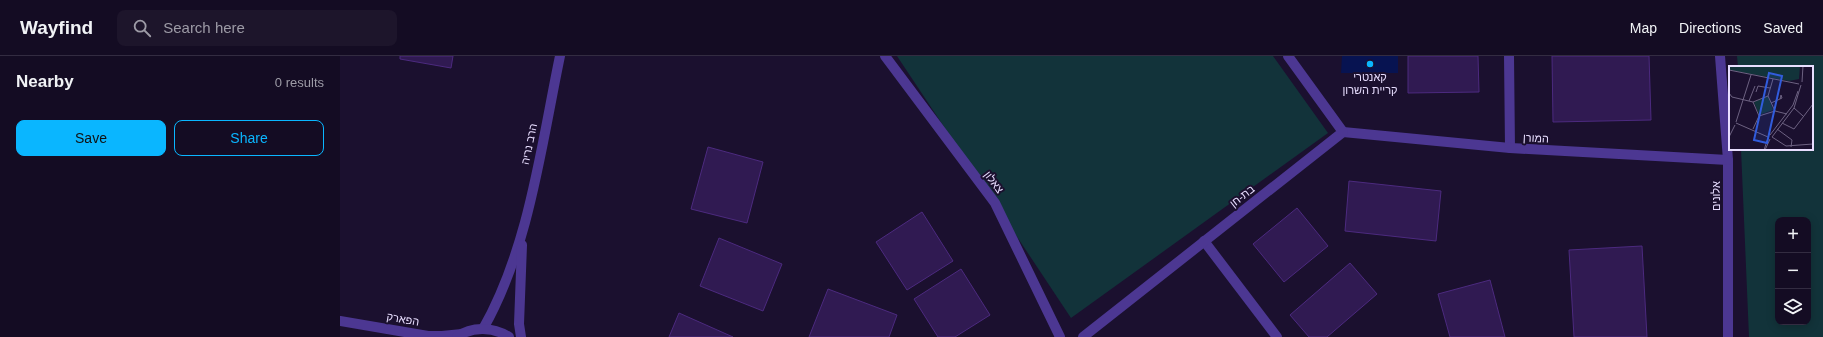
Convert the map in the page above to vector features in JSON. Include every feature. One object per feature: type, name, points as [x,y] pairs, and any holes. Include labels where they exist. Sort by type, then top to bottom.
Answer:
[{"type":"street","name":"הרב נריה","points":[[483,329],[492,313],[522,236],[560,56]]},
{"type":"street","name":"צאלון","points":[[885,56],[995,203],[1060,337]]},
{"type":"street","points":[[1288,56],[1343,132]]},
{"type":"street","points":[[1509,56],[1510,148]]},
{"type":"street","name":"אלונים","points":[[1720,56],[1728,160],[1728,337]]},
{"type":"street","name":"המורן","points":[[1343,132],[1510,148],[1728,160]]},
{"type":"street","name":"בת-חן","points":[[1082,337],[1343,132]]},
{"type":"street","name":"הרב נריה","points":[[520,337],[522,236]]},
{"type":"street","points":[[1204,241],[1277,337]]},
{"type":"street","name":"הפארק","points":[[340,321],[428,336],[460,335],[483,329]]},
{"type":"street","points":[[483,329],[492,330],[509,337]]},
{"type":"green space","points":[[897,56],[1273,56],[1328,133],[1071,318]]},
{"type":"green space","points":[[1737,56],[1823,56],[1823,337],[1749,337],[1741,150],[1813,150],[1813,66],[1738,66]]},
{"type":"shaded area","name":"קאנטרי קריית השרון","points":[[1342,56],[1398,56],[1398,73],[1341,73]]},
{"type":"building","points":[[400,56],[453,56],[451,68],[400,59]]},
{"type":"building","points":[[1408,56],[1478,56],[1479,92],[1408,93]]},
{"type":"building","points":[[1552,56],[1649,56],[1651,120],[1553,122]]},
{"type":"building","points":[[708,147],[763,162],[747,223],[691,209]]},
{"type":"building","points":[[1349,181],[1441,191],[1436,241],[1345,231]]},
{"type":"building","points":[[1297,208],[1328,246],[1284,282],[1253,244]]},
{"type":"building","points":[[922,212],[953,261],[907,290],[876,242]]},
{"type":"building","points":[[719,238],[782,264],[763,311],[700,286]]},
{"type":"building","points":[[1642,246],[1647,337],[1574,337],[1569,250]]},
{"type":"building","points":[[1350,263],[1377,294],[1327,337],[1309,337],[1290,315]]},
{"type":"building","points":[[961,269],[990,315],[955,337],[938,337],[914,299]]},
{"type":"building","points":[[1490,280],[1505,337],[1450,337],[1438,294]]},
{"type":"building","points":[[828,289],[897,315],[889,337],[809,337]]},
{"type":"building","points":[[679,313],[733,337],[669,337]]},
{"type":"place","name":"קאנטרי קריית השרון","points":[[1370,64]]}]
